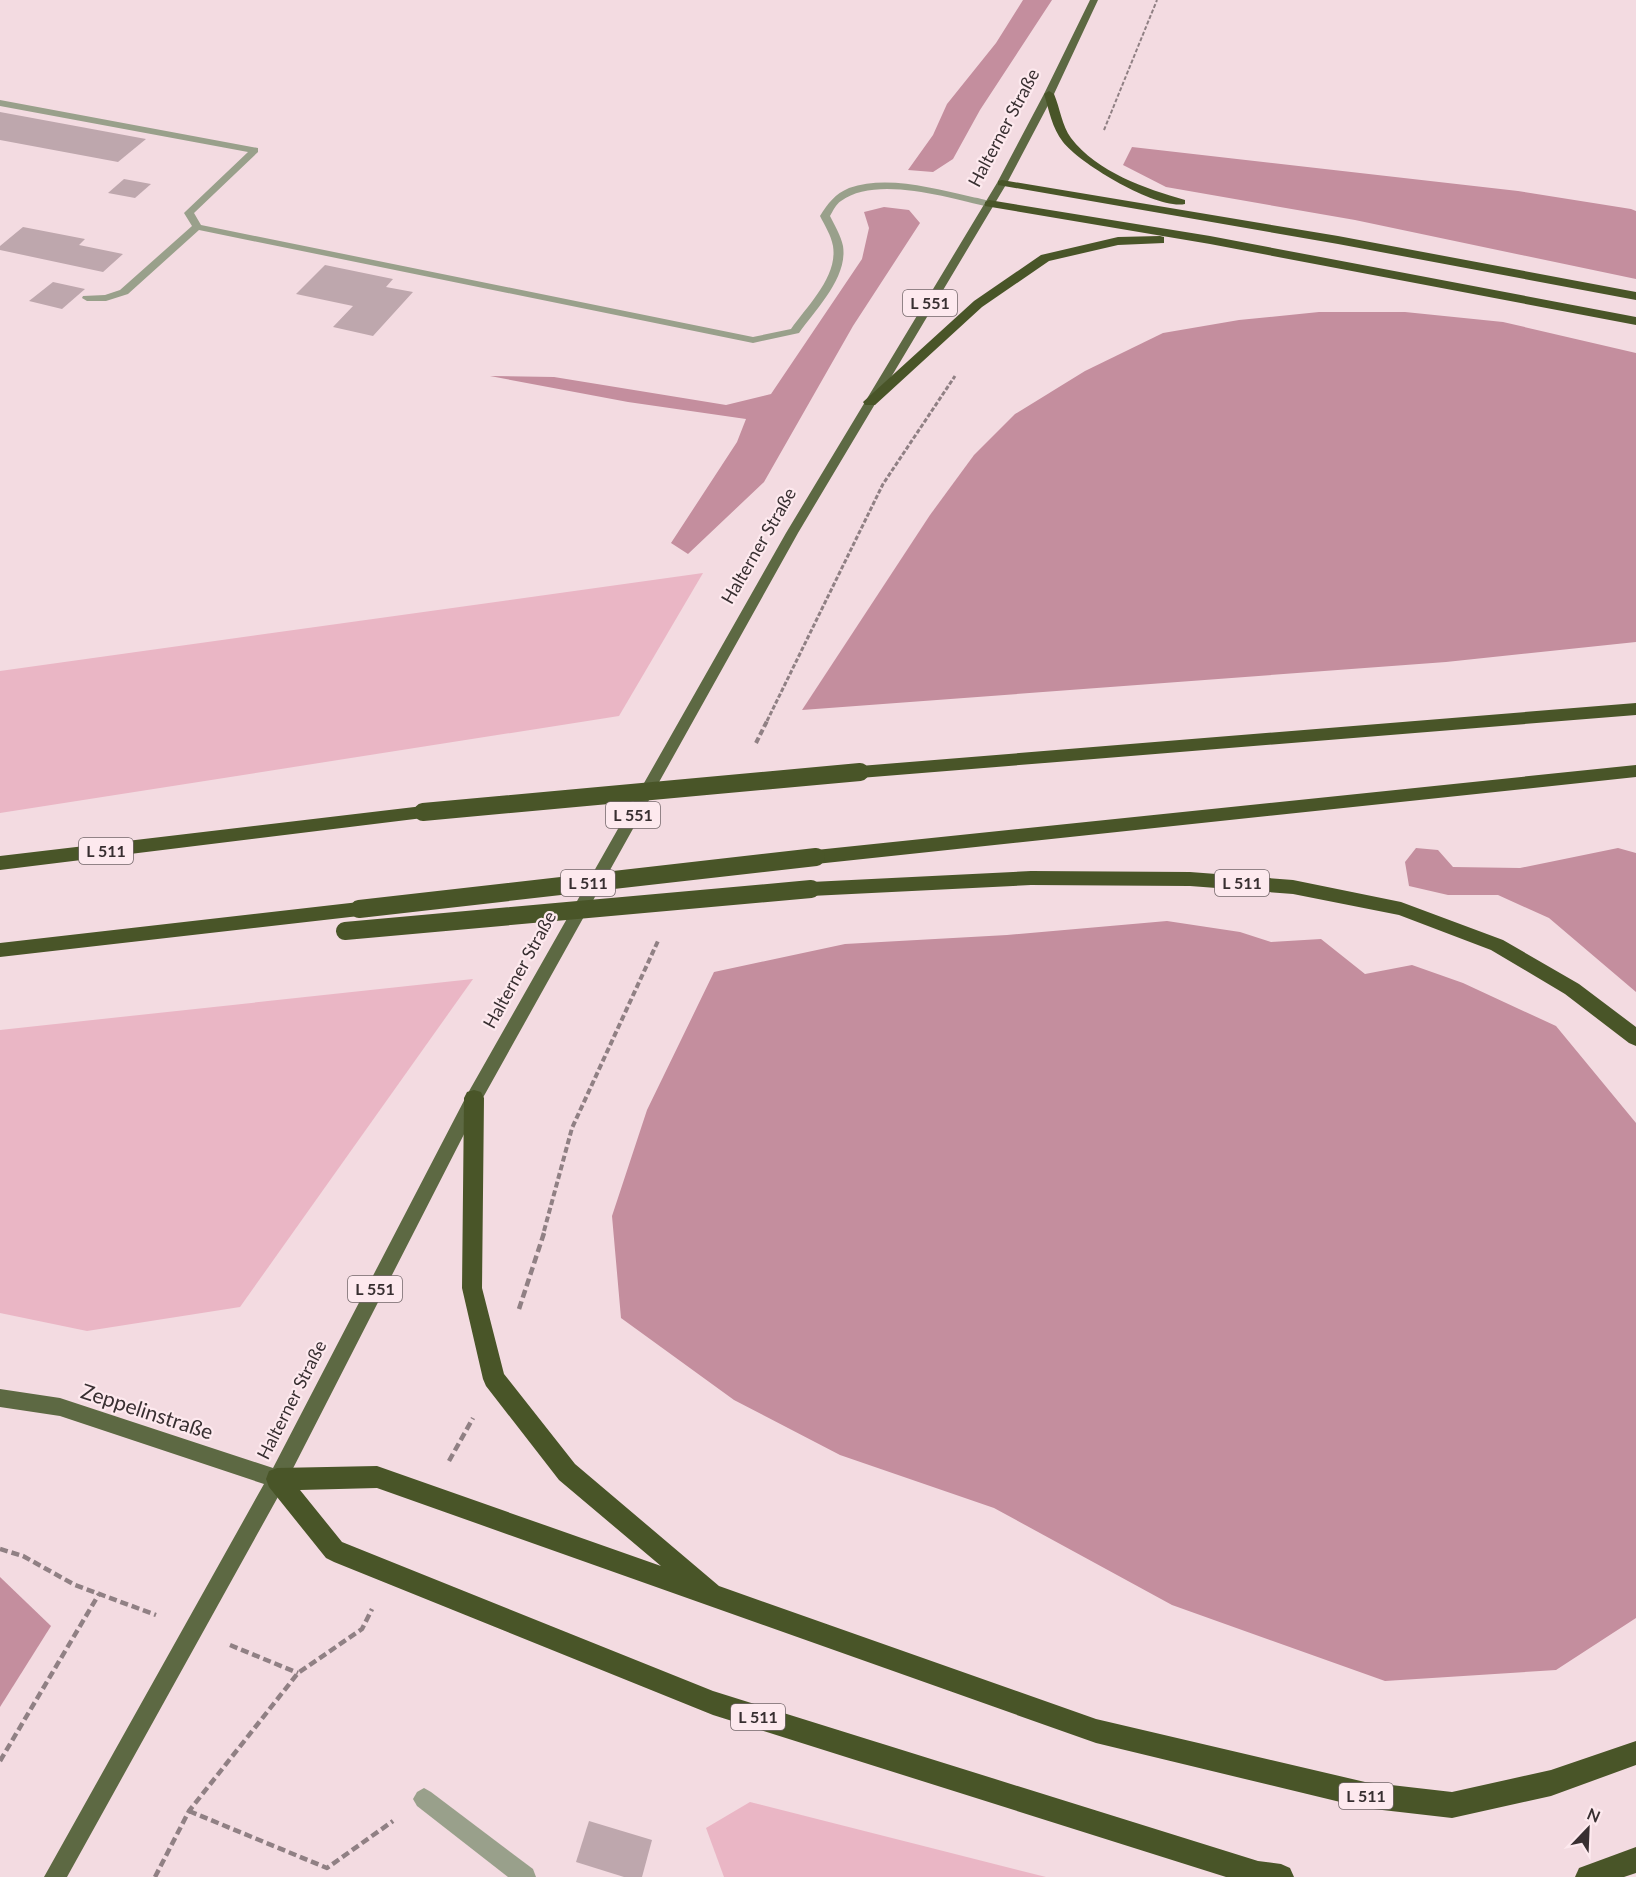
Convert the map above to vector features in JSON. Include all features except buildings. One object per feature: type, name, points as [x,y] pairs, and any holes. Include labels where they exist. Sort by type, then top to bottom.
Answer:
[{"type":"highway","points":[[1050,94],[1067,140],[1102,172],[1160,197],[1338,240]]},
{"type":"highway","points":[[1002,183],[1338,240],[1636,296]]},
{"type":"highway","points":[[989,204],[1210,240],[1636,321]]},
{"type":"highway","points":[[870,402],[978,304],[1045,258],[1118,241],[1210,240]]},
{"type":"highway","points":[[1611,711],[1636,702]]},
{"type":"highway","name":"L 511","points":[[0,863],[423,812],[860,772],[1636,709]]},
{"type":"highway","name":"L 511","points":[[0,950],[816,857],[1636,771]]},
{"type":"highway","name":"L 511","points":[[307,914],[345,931],[811,889],[1031,878],[1190,879],[1293,887],[1401,909],[1497,945],[1572,989],[1636,1038]]},
{"type":"highway","name":"L 511","points":[[474,1098],[472,1288],[494,1379],[567,1472],[719,1600]]},
{"type":"highway","name":"L 511","points":[[277,1479],[377,1477],[719,1600],[1096,1731],[1365,1796],[1452,1805],[1551,1783],[1636,1752]]},
{"type":"highway","name":"L 511","points":[[277,1479],[334,1550],[712,1702],[1258,1874],[1281,1877]]},
{"type":"highway","points":[[1588,1877],[1636,1860]]},
{"type":"main road","name":"Halterner Straße","points":[[55,1877],[277,1479],[474,1098],[792,533],[1002,183],[1050,94],[1094,0]]},
{"type":"main road","name":"Zeppelinstraße","points":[[0,1398],[60,1407],[277,1479]]},
{"type":"street","points":[[0,103],[255,150],[189,213],[197,227],[753,340],[795,331],[829,280],[838,256],[835,235],[825,216],[828,204],[842,193],[865,188],[897,186],[989,204]]},
{"type":"street","points":[[87,298],[106,298],[124,292],[197,227]]},
{"type":"street","points":[[424,1799],[525,1877]]},
{"type":"path","points":[[0,1549],[23,1556],[75,1585],[193,1629],[298,1673],[189,1811],[155,1877]]},
{"type":"path","points":[[0,1761],[99,1594]]},
{"type":"path","points":[[189,1811],[327,1868],[424,1799]]},
{"type":"shaded area","points":[[1023,0],[1052,0],[980,110],[953,159],[933,172],[908,170],[933,135],[947,104],[996,43]]},
{"type":"shaded area","points":[[1132,147],[1518,191],[1631,209],[1636,211],[1636,279],[1355,220],[1166,187],[1123,165]]},
{"type":"shaded area","points":[[884,207],[909,210],[920,223],[853,326],[764,482],[688,554],[671,543],[737,442],[746,419],[628,402],[490,376],[554,377],[726,405],[771,394],[862,259],[869,228],[864,212]]},
{"type":"shaded area","points":[[1319,312],[1405,312],[1503,322],[1636,353],[1636,642],[1446,662],[802,710],[930,515],[974,455],[1015,414],[1085,371],[1163,333],[1239,320]]},
{"type":"shaded area","points":[[703,573],[619,716],[0,813],[0,671]]},
{"type":"shaded area","points":[[1416,848],[1438,850],[1453,867],[1520,868],[1618,848],[1636,853],[1636,992],[1549,918],[1498,895],[1448,895],[1409,886],[1405,862]]},
{"type":"shaded area","points":[[1167,921],[1240,932],[1271,942],[1321,939],[1365,974],[1412,965],[1463,983],[1556,1026],[1636,1123],[1636,1618],[1556,1670],[1385,1681],[1172,1605],[994,1508],[840,1455],[734,1400],[621,1318],[612,1216],[647,1110],[714,972],[845,944],[1007,935]]},
{"type":"shaded area","points":[[473,979],[240,1307],[87,1331],[0,1313],[0,1030]]},
{"type":"shaded area","points":[[0,1577],[51,1626],[0,1707]]},
{"type":"shaded area","points":[[750,1802],[1046,1877],[724,1877],[706,1828]]}]
